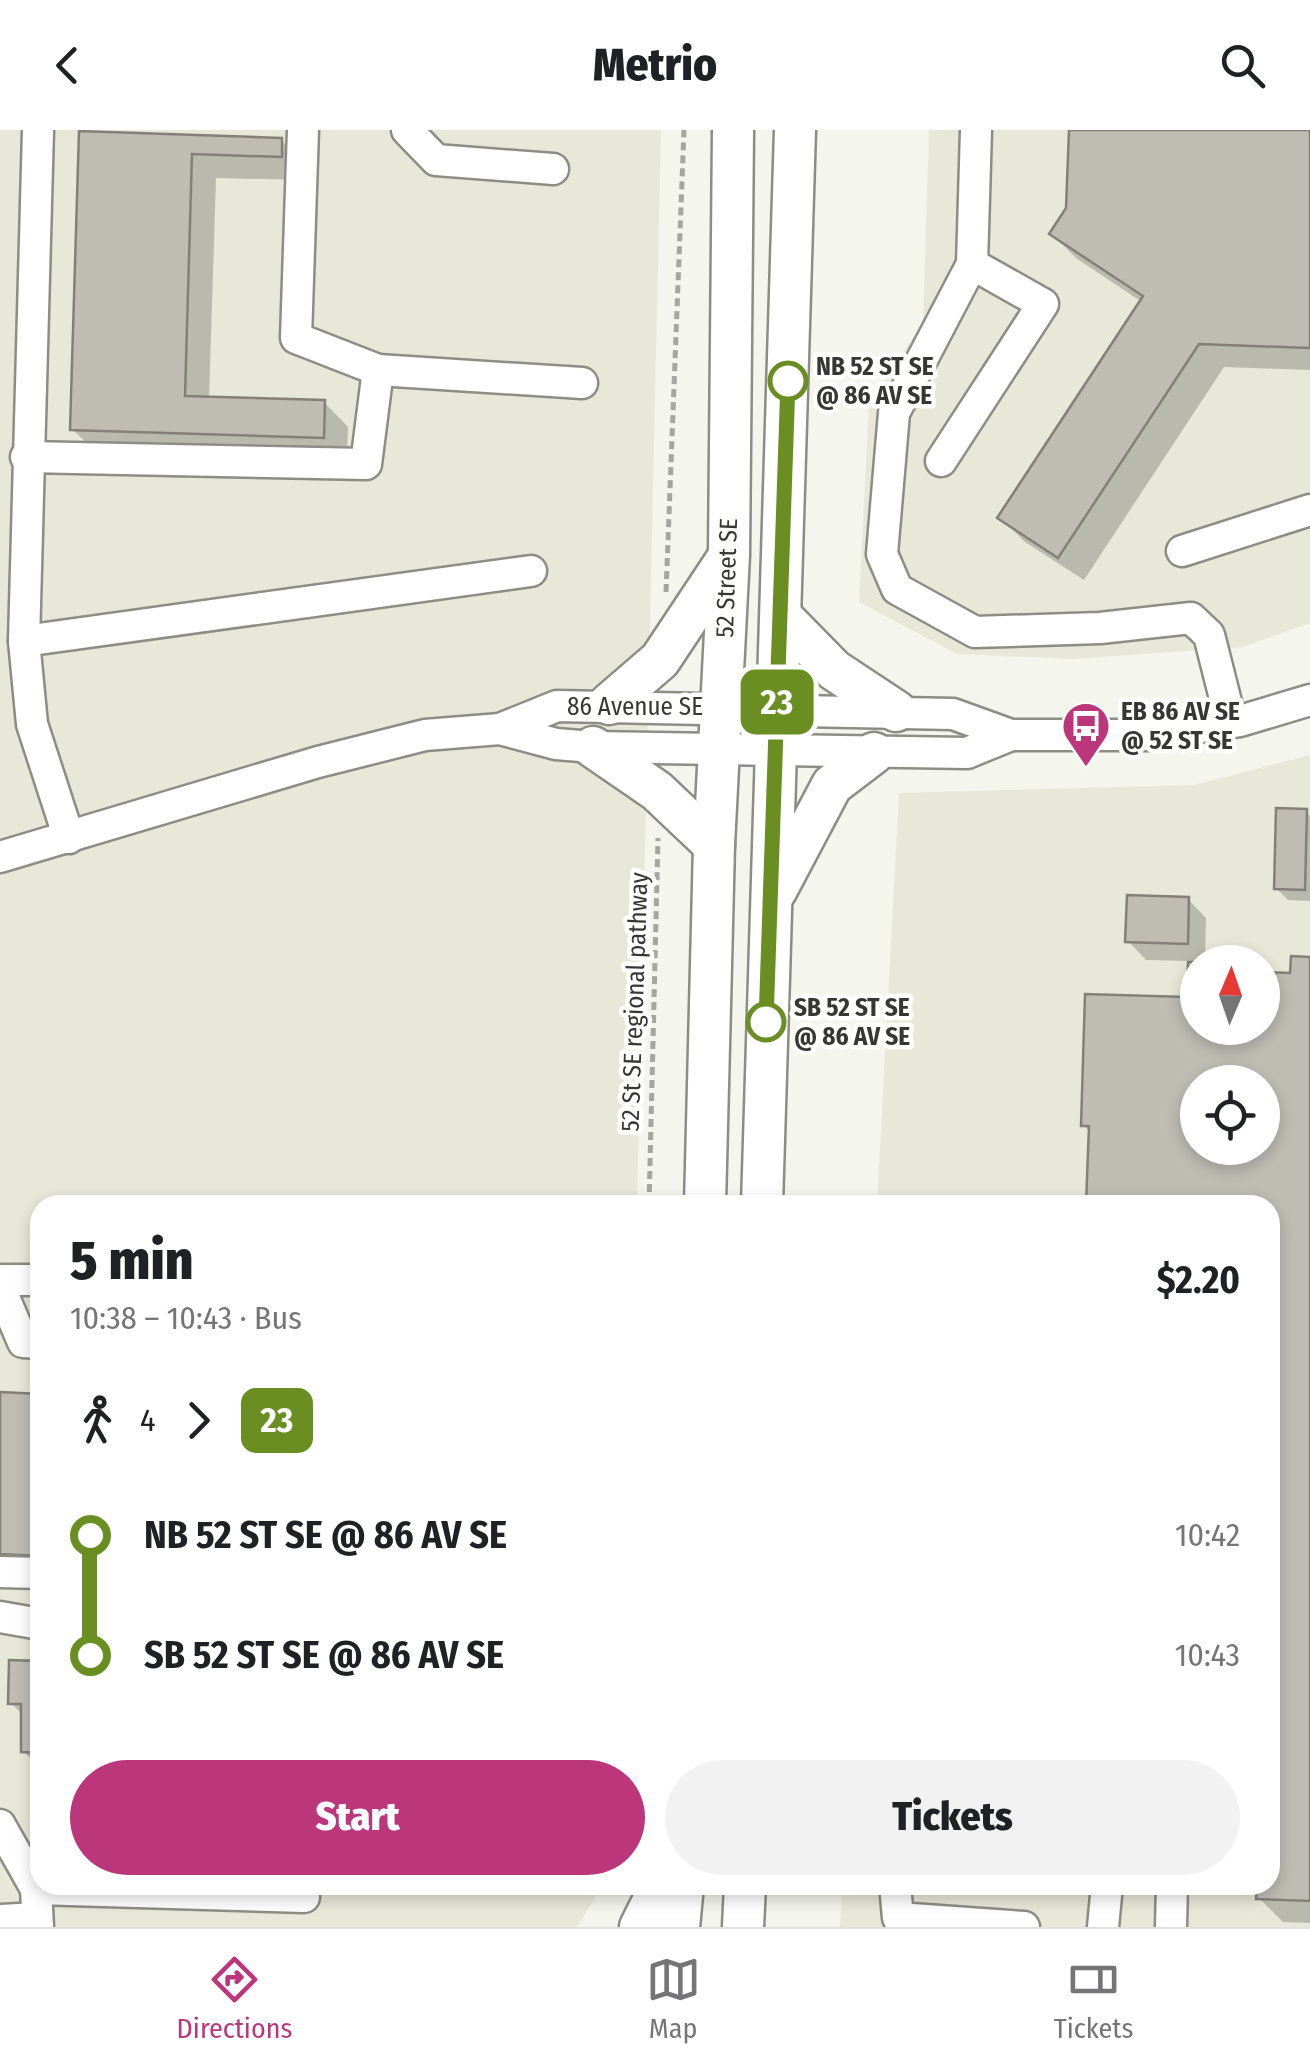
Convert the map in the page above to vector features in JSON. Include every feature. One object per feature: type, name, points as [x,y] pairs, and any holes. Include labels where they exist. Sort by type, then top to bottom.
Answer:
[{"type":"main road","name":"52 Street SE","points":[[705,1195],[714,845],[729,555],[733,130]]},
{"type":"main road","points":[[762,1195],[794,130]]},
{"type":"main road","points":[[610,704],[660,660],[729,555]]},
{"type":"main road","points":[[781,616],[834,670],[896,712]]},
{"type":"main road","points":[[592,747],[657,791],[714,845]]},
{"type":"main road","points":[[770,904],[832,785],[874,753]]},
{"type":"main road","points":[[640,1927],[656,1895]]},
{"type":"main road","points":[[680,1927],[682,1895]]},
{"type":"main road","points":[[744,1895],[744,1927]]},
{"type":"street","points":[[38,130],[26,457],[24,641],[32,724],[69,838]]},
{"type":"street","points":[[303,130],[296,338],[378,370],[582,383]]},
{"type":"street","points":[[406,130],[436,160],[554,170]]},
{"type":"street","points":[[976,130],[972,264],[894,412],[882,554],[897,588],[975,632],[1100,628],[1191,618],[1209,635],[1231,722]]},
{"type":"street","points":[[942,461],[1042,304],[972,264]]},
{"type":"street","points":[[26,457],[366,464],[378,370]]},
{"type":"street","points":[[1182,552],[1310,510]]},
{"type":"street","points":[[24,641],[531,571]]},
{"type":"street","name":"86 Avenue SE","points":[[0,857],[318,762],[425,735],[500,729],[557,706],[610,704],[953,714],[1011,735],[1152,735],[1231,722],[1310,700]]},
{"type":"street","name":"86 Avenue SE","points":[[500,729],[556,744],[592,747],[874,753],[967,753],[1011,735]]},
{"type":"street","points":[[0,1280],[30,1280]]},
{"type":"street","points":[[0,1288],[23,1342],[30,1342]]},
{"type":"street","points":[[0,1572],[30,1573]]},
{"type":"street","points":[[0,1617],[30,1622]]},
{"type":"street","points":[[0,1825],[30,1895]]},
{"type":"street","points":[[896,1895],[898,1918],[1024,1927]]},
{"type":"street","points":[[1103,1927],[1106,1895]]},
{"type":"street","points":[[1171,1927],[1172,1895]]},
{"type":"street","points":[[0,1920],[37,1911],[304,1903]]},
{"type":"path","points":[[665,599],[671,542],[684,130]]},
{"type":"path","name":"52 St SE regional pathway","points":[[648,1195],[660,850],[656,826]]},
{"type":"shaded area","points":[[0,130],[661,130],[637,1195],[30,1195],[30,1895],[597,1895],[577,1927],[0,1927]]},
{"type":"shaded area","points":[[929,130],[1310,130],[1310,623],[1243,647],[1073,659],[957,654],[859,602],[869,403],[923,323]]},
{"type":"shaded area","points":[[1310,755],[1310,1927],[840,1927],[842,1895],[1280,1895],[1280,1195],[878,1195],[899,793],[1194,785]]},
{"type":"building","points":[[1069,130],[1310,130],[1310,348],[1199,344],[1058,558],[997,518],[1143,296],[1049,234],[1066,208]]},
{"type":"building","points":[[79,131],[282,138],[282,157],[192,154],[185,396],[325,400],[324,438],[70,430]]},
{"type":"building","points":[[1276,808],[1307,809],[1305,890],[1274,889]]},
{"type":"building","points":[[1127,895],[1189,897],[1188,944],[1125,942]]},
{"type":"building","points":[[1291,956],[1310,957],[1310,1901],[1256,1899],[1256,1895],[1280,1895],[1280,1195],[1086,1195],[1089,1126],[1081,1126],[1085,994],[1180,997],[1180,1045],[1280,1045],[1280,973],[1290,973]]},
{"type":"building","points":[[0,1392],[30,1394],[30,1556],[0,1554]]},
{"type":"building","points":[[9,1660],[30,1661],[30,1752],[21,1752],[21,1704],[8,1704]]},
{"type":"bus line","name":"23","points":[[766,1022],[788,381]]},
{"type":"place","name":"NB 52 ST SE @ 86 AV SE","points":[[788,381]]},
{"type":"place","name":"EB 86 AV SE @ 52 ST SE","points":[[1086,768]]},
{"type":"place","name":"SB 52 ST SE @ 86 AV SE","points":[[766,1022]]}]
